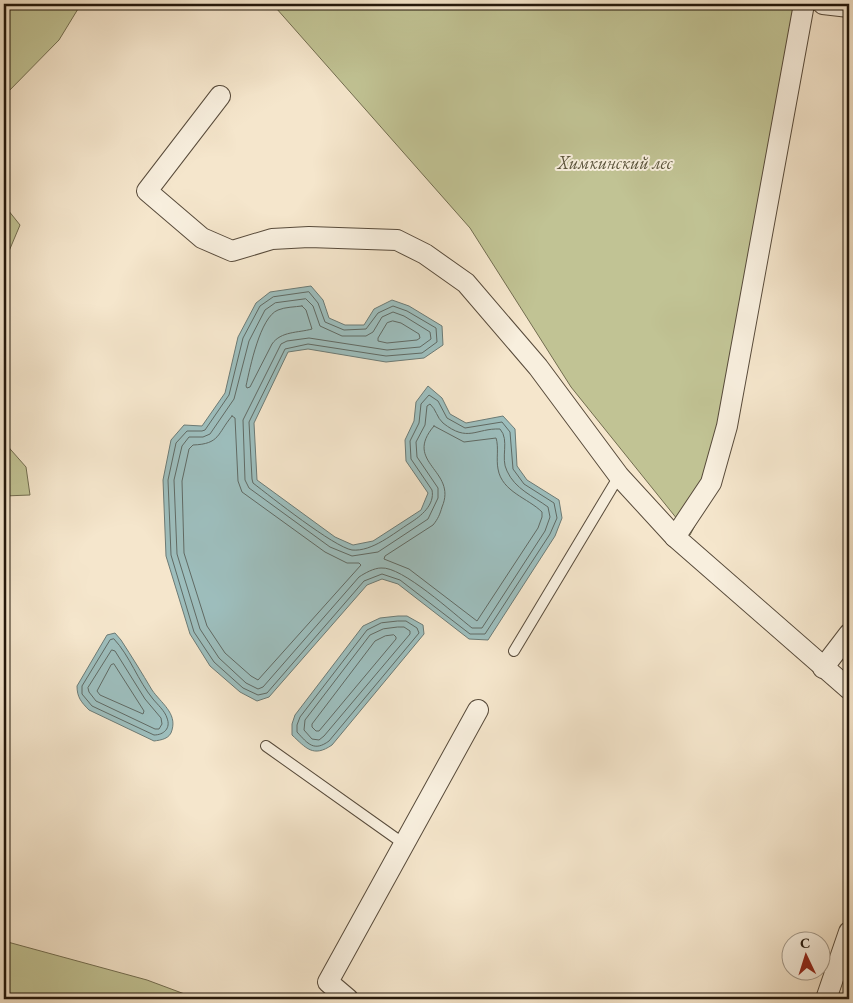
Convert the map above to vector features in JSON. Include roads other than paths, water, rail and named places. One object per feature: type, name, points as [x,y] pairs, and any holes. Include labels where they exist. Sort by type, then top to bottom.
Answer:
[{"type":"street","points":[[675,537],[711,483],[727,426],[804,4]]},
{"type":"street","points":[[824,4],[849,7]]},
{"type":"street","points":[[220,96],[146,191],[202,238],[232,251],[272,240],[309,237],[397,240],[425,254],[466,283],[538,367],[619,476],[675,537],[849,689]]},
{"type":"street","points":[[823,668],[849,634]]},
{"type":"street","points":[[348,999],[328,982],[478,710]]},
{"type":"street","points":[[826,999],[849,932]]},
{"type":"lane","points":[[514,650],[619,476]]},
{"type":"lane","points":[[266,746],[404,844]]},
{"type":"water","points":[[311,286],[323,300],[329,318],[345,325],[364,325],[374,309],[392,300],[409,306],[442,326],[443,345],[424,358],[386,362],[308,349],[288,352],[254,423],[257,480],[335,537],[353,545],[373,541],[421,510],[428,493],[406,461],[405,440],[414,421],[416,402],[428,386],[442,398],[450,414],[466,423],[503,416],[515,429],[517,466],[527,480],[559,500],[562,518],[555,536],[488,640],[469,639],[398,584],[382,579],[367,585],[269,697],[257,701],[240,692],[210,666],[190,634],[166,556],[163,480],[171,440],[184,425],[202,426],[225,393],[238,337],[256,303],[270,292]]},
{"type":"water","points":[[407,616],[423,625],[424,634],[332,745],[320,751],[310,750],[292,735],[292,724],[295,715],[363,626],[380,618]]},
{"type":"water","points":[[115,633],[152,690],[170,713],[173,724],[172,730],[165,739],[154,741],[89,710],[80,699],[77,686],[107,635]]},
{"type":"park label","name":"Химкинский лес","points":[[615,162]]}]
